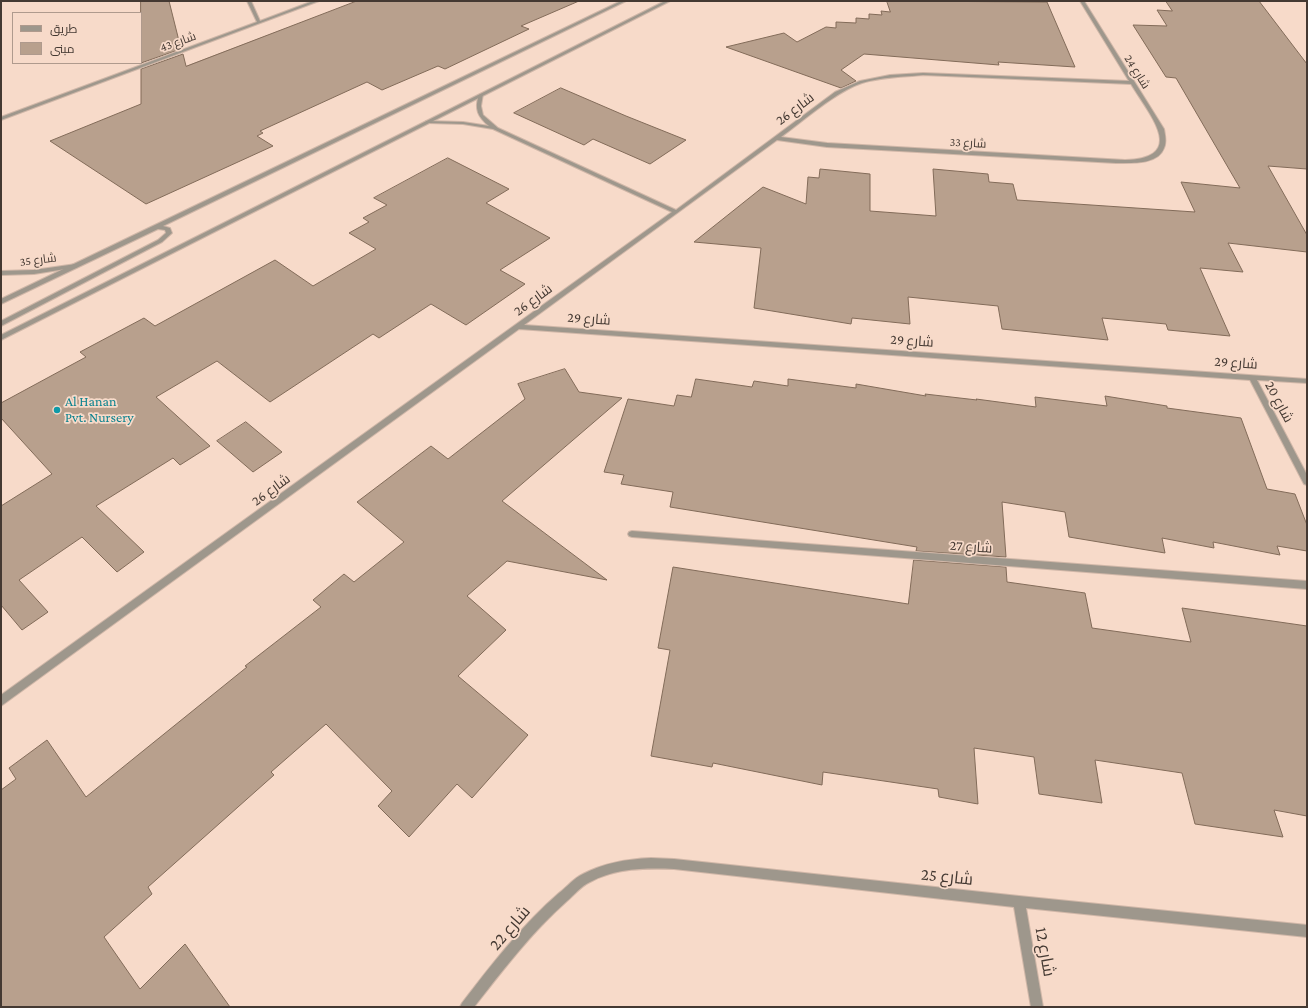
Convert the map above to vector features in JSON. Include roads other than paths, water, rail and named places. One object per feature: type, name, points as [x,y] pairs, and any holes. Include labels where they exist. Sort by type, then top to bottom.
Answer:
[{"type":"street","points":[[249,1],[259,23]]},
{"type":"street","name":"شارع 43","points":[[1,119],[318,1]]},
{"type":"street","points":[[1,302],[624,1]]},
{"type":"street","points":[[1,338],[668,1]]},
{"type":"street","name":"شارع 24","points":[[1082,1],[1161,129],[1164,139],[1163,147],[1157,155]]},
{"type":"street","name":"شارع 26","points":[[1,701],[676,212],[837,93],[860,82],[890,76],[923,74],[1132,83]]},
{"type":"street","points":[[481,95],[478,104],[479,113],[485,121],[496,129],[676,212]]},
{"type":"street","points":[[428,122],[463,123],[496,129]]},
{"type":"street","name":"شارع 33","points":[[777,138],[827,145],[1116,161],[1146,159],[1157,155]]},
{"type":"street","points":[[1,324],[160,241],[169,233],[168,229],[158,227]]},
{"type":"street","name":"شارع 35","points":[[1,273],[34,272],[77,266]]},
{"type":"street","name":"شارع 29","points":[[516,327],[1307,381]]},
{"type":"street","name":"شارع 20","points":[[1252,378],[1307,482]]},
{"type":"street","name":"شارع 27","points":[[632,534],[1307,586]]},
{"type":"street","name":"شارع 25","points":[[586,877],[615,867],[644,862],[1307,931]]},
{"type":"street","name":"شارع 22","points":[[466,1007],[527,931],[556,902],[586,877]]},
{"type":"street","name":"شارع 12","points":[[1019,902],[1037,1007]]},
{"type":"place","name":"Al Hanan Pvt. Nursery","points":[[57,410]]}]
